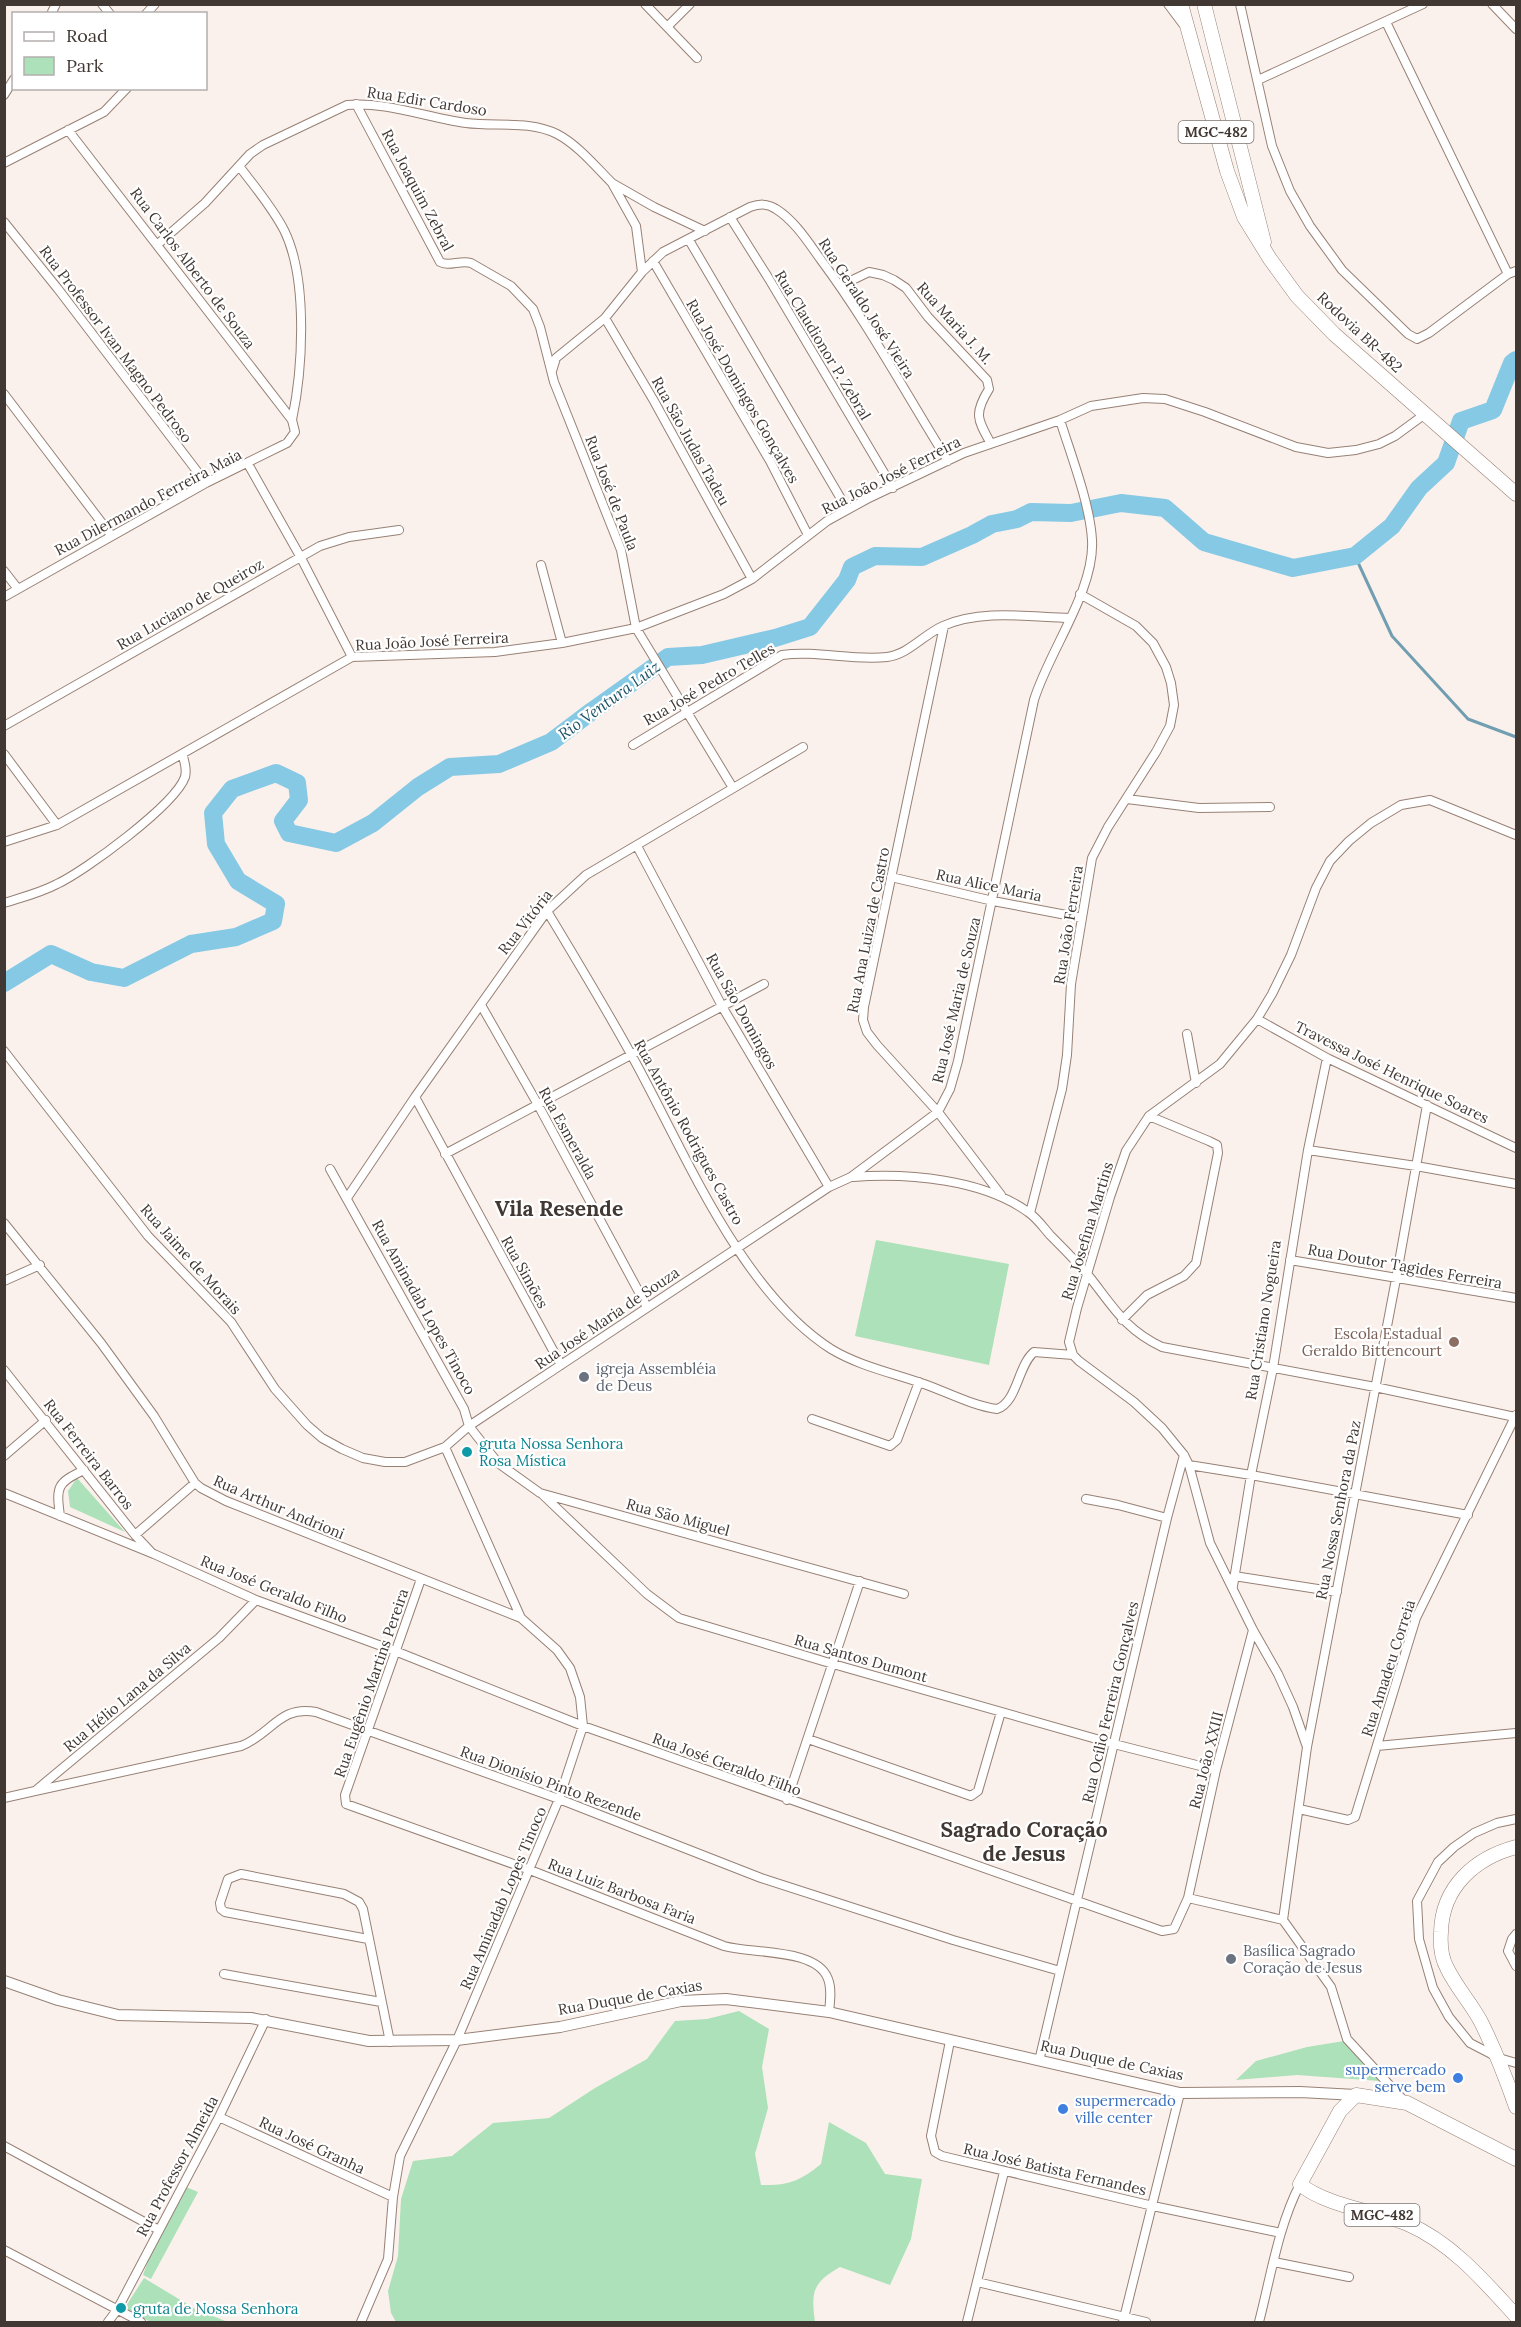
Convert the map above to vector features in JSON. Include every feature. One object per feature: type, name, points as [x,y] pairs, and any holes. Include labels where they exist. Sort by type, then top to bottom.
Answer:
[{"type":"highway","name":"Rodovia BR-482","points":[[1181,4],[1227,171],[1244,217],[1267,253],[1297,296],[1334,334],[1516,494]]},
{"type":"highway","name":"Rodovia BR-482","points":[[1204,4],[1267,253]]},
{"type":"highway","points":[[1516,1847],[1499,1852],[1466,1873],[1455,1885],[1446,1904],[1441,1924],[1440,1948],[1446,1967],[1480,2019],[1499,2058],[1516,2107]]},
{"type":"highway","points":[[1300,2184],[1340,2111],[1356,2095]]},
{"type":"highway","name":"Rua Duque de Caxias","points":[[1356,2095],[1407,2103],[1515,2156]]},
{"type":"highway","name":"MGC-482","points":[[1300,2184],[1308,2191],[1322,2197],[1384,2215],[1410,2225],[1429,2236],[1474,2271],[1516,2316]]},
{"type":"street","points":[[645,4],[696,58]]},
{"type":"street","points":[[668,26],[690,4]]},
{"type":"street","points":[[1168,4],[1188,29]]},
{"type":"street","points":[[1240,4],[1272,146],[1290,190],[1305,217],[1342,270],[1408,334],[1418,339],[1512,272],[1386,22]]},
{"type":"street","points":[[1258,80],[1424,4]]},
{"type":"street","points":[[1492,4],[1516,29]]},
{"type":"street","points":[[4,95],[12,82]]},
{"type":"street","points":[[4,163],[104,112],[125,90]]},
{"type":"street","name":"Rua Edir Cardoso","points":[[158,244],[205,202],[250,154],[274,139],[339,108],[356,104],[408,111],[466,123],[532,126],[546,129],[559,135],[579,150],[612,183]]},
{"type":"street","name":"Rua Joaquim Zebral","points":[[356,104],[440,262],[444,264],[466,261],[503,280],[518,292],[537,318],[552,371]]},
{"type":"street","name":"Rua Carlos Alberto de Souza","points":[[68,130],[293,422]]},
{"type":"street","points":[[239,166],[279,220],[290,242],[295,261],[300,342],[293,422]]},
{"type":"street","points":[[612,183],[667,214],[705,231]]},
{"type":"street","points":[[612,183],[636,226],[642,272]]},
{"type":"street","name":"Rua Geraldo José Vieira","points":[[552,371],[556,358],[605,318],[642,272],[663,252],[759,204],[774,208],[801,233],[840,286],[948,460]]},
{"type":"street","name":"Rua Claudionor P. Zebral","points":[[730,217],[892,488]]},
{"type":"street","name":"Rua Professor Ivan Magno Pedroso","points":[[4,222],[206,483]]},
{"type":"street","points":[[689,240],[848,509]]},
{"type":"street","name":"Rua José Domingos Gonçalves","points":[[653,261],[770,460],[808,535]]},
{"type":"street","name":"Rua Maria J. M.","points":[[840,286],[869,272],[884,275],[906,288],[928,317],[990,384],[978,413],[990,442]]},
{"type":"street","name":"Rua São Judas Tadeu","points":[[605,318],[654,401],[752,579]]},
{"type":"street","name":"Rua José de Paula","points":[[552,371],[621,550],[636,628],[733,788]]},
{"type":"street","points":[[4,394],[111,535]]},
{"type":"street","name":"Rua João José Ferreira","points":[[4,842],[57,825],[352,657],[473,654],[562,643],[636,628],[707,602],[752,579],[808,535],[848,509],[948,460],[990,442],[1060,420],[1091,406],[1143,398],[1165,399],[1296,447],[1328,453],[1356,450],[1379,444],[1395,436],[1425,414]]},
{"type":"street","name":"Rua José Maria de Souza","points":[[469,1426],[829,1187],[851,1177],[938,1112],[950,1089],[958,1061],[1034,700],[1041,678],[1080,594],[1091,558],[1092,541],[1089,520],[1060,420]]},
{"type":"street","name":"Rua Dilermando Ferreira Maia","points":[[4,597],[206,483],[287,443],[295,432],[293,422]]},
{"type":"street","points":[[248,464],[300,556],[352,657]]},
{"type":"street","name":"Rua Luciano de Queiroz","points":[[4,726],[300,556],[335,540],[399,530]]},
{"type":"street","points":[[542,565],[562,643]]},
{"type":"street","points":[[4,571],[18,589]]},
{"type":"street","name":"Rua João Ferreira","points":[[1030,1213],[1062,1089],[1071,984],[1092,858],[1108,827],[1170,726],[1174,705],[1166,667],[1153,643],[1136,627],[1080,594]]},
{"type":"street","name":"Rua José Pedro Telles","points":[[633,745],[782,655],[801,652],[889,657],[910,648],[944,626],[963,620],[985,616],[1070,618]]},
{"type":"street","name":"Rua Ana Luiza de Castro","points":[[944,626],[863,1020],[867,1032],[876,1045],[938,1112],[1002,1196]]},
{"type":"street","name":"Rua Vitória","points":[[347,1198],[414,1097],[547,911],[586,875],[803,747]]},
{"type":"street","points":[[4,754],[57,825]]},
{"type":"street","points":[[4,903],[36,894],[58,884],[133,832],[182,783],[186,770],[182,754]]},
{"type":"street","points":[[1127,799],[1199,808],[1270,807]]},
{"type":"street","name":"Rua Josefina Martins","points":[[1073,1355],[1069,1342],[1087,1274],[1126,1151],[1149,1116],[1220,1064],[1257,1019],[1291,955],[1316,888],[1330,861],[1371,823],[1401,805],[1430,800],[1516,835]]},
{"type":"street","name":"Rua São Domingos","points":[[637,846],[723,1008],[829,1187]]},
{"type":"street","name":"Rua Alice Maria","points":[[891,877],[993,901],[1082,918]]},
{"type":"street","name":"Rua Antônio Rodrigues Castro","points":[[547,911],[632,1056],[694,1174],[737,1248],[789,1314],[832,1349],[859,1362],[997,1409],[1007,1403],[1026,1361],[1034,1352],[1073,1355]]},
{"type":"street","points":[[446,1154],[537,1103],[632,1056],[764,984]]},
{"type":"street","name":"Rua Esmeralda","points":[[481,1005],[537,1103],[647,1307]]},
{"type":"street","name":"Travessa José Henrique Soares","points":[[1257,1019],[1327,1058],[1516,1148]]},
{"type":"street","points":[[1187,1034],[1196,1083]]},
{"type":"street","name":"Rua Jaime de Morais","points":[[4,1051],[148,1236],[231,1322],[275,1389],[307,1425],[322,1438],[342,1449],[363,1458],[385,1462],[405,1462],[445,1447]]},
{"type":"street","name":"Rua Cristiano Nogueira","points":[[1232,1588],[1251,1474],[1274,1368],[1308,1150],[1327,1058]]},
{"type":"street","name":"Rua Simões","points":[[414,1097],[561,1365]]},
{"type":"street","name":"Rua Nossa Senhora da Paz","points":[[1283,1920],[1307,1747],[1427,1105]]},
{"type":"street","points":[[1122,1320],[1148,1295],[1184,1276],[1196,1263],[1218,1153],[1217,1145],[1149,1116]]},
{"type":"street","points":[[1308,1150],[1516,1184]]},
{"type":"street","name":"Rua Aminadab Lopes Tinoco","points":[[330,1168],[460,1398],[469,1426]]},
{"type":"street","points":[[851,1177],[880,1175],[918,1177],[965,1185],[1002,1196],[1030,1213],[1087,1274],[1122,1320],[1148,1340],[1162,1347],[1516,1416]]},
{"type":"street","name":"Rua Arthur Andrioni","points":[[4,1223],[101,1343],[154,1416],[195,1483],[201,1488],[521,1618]]},
{"type":"street","name":"Rua Doutor Tagides Ferreira","points":[[1290,1260],[1516,1298]]},
{"type":"street","points":[[4,1281],[40,1265]]},
{"type":"street","points":[[1073,1355],[1141,1409],[1162,1428],[1184,1455],[1189,1465],[1210,1543],[1253,1630],[1278,1674],[1307,1747]]},
{"type":"street","name":"Rua Ferreira Barros","points":[[4,1370],[46,1420],[135,1535],[154,1554]]},
{"type":"street","points":[[812,1419],[890,1446],[897,1440],[919,1382]]},
{"type":"street","name":"Rua Amadeu Correia","points":[[1299,1809],[1348,1820],[1355,1817],[1416,1618],[1516,1416]]},
{"type":"street","points":[[4,1456],[46,1420]]},
{"type":"street","points":[[445,1447],[469,1426]]},
{"type":"street","name":"Rua São Miguel","points":[[469,1426],[498,1463],[540,1493],[904,1594]]},
{"type":"street","name":"Rua Aminadab Lopes Tinoco","points":[[361,2322],[388,2259],[393,2197],[400,2156],[457,2040],[530,1870],[559,1799],[583,1726],[580,1696],[570,1668],[557,1650],[521,1618],[445,1447]]},
{"type":"street","name":"Rua Ocílio Ferreira Gonçalves","points":[[1039,2061],[1167,1518],[1184,1455]]},
{"type":"street","points":[[1189,1465],[1251,1474],[1468,1515]]},
{"type":"street","points":[[60,1516],[58,1497],[60,1485],[64,1480],[84,1470]]},
{"type":"street","points":[[135,1535],[195,1483]]},
{"type":"street","name":"Rua José Geraldo Filho","points":[[4,1493],[154,1554],[256,1600],[395,1651],[583,1726],[1162,1931],[1174,1929],[1188,1898]]},
{"type":"street","name":"Rua Santos Dumont","points":[[540,1493],[647,1594],[679,1617],[1001,1712],[1216,1770]]},
{"type":"street","points":[[1086,1499],[1118,1504],[1167,1518]]},
{"type":"street","points":[[1234,1576],[1336,1592]]},
{"type":"street","name":"Rua Eugênio Martins Pereira","points":[[345,1795],[422,1579]]},
{"type":"street","points":[[787,1800],[861,1581]]},
{"type":"street","name":"Rua Hélio Lana da Silva","points":[[4,1798],[35,1791],[219,1638],[256,1600]]},
{"type":"street","name":"Rua João XXIII","points":[[1188,1898],[1216,1770],[1253,1630]]},
{"type":"street","name":"Rua Dionísio Pinto Rezende","points":[[35,1791],[241,1746],[260,1736],[291,1712],[303,1710],[316,1712],[559,1799],[761,1878],[953,1940],[1060,1971]]},
{"type":"street","points":[[808,1739],[971,1796],[978,1791],[1001,1712]]},
{"type":"street","points":[[1377,1746],[1516,1733]]},
{"type":"street","name":"Rua Luiz Barbosa Faria","points":[[345,1795],[346,1804],[349,1806],[530,1870],[724,1946],[783,1954],[815,1963],[829,1980],[829,2012]]},
{"type":"street","points":[[1516,1819],[1474,1833],[1454,1847],[1438,1862],[1417,1900],[1419,1939],[1433,1989],[1449,2017],[1470,2043],[1499,2058],[1516,2063]]},
{"type":"street","points":[[368,1939],[225,1912],[220,1903],[228,1879],[241,1874],[353,1898],[363,1909],[390,2042]]},
{"type":"street","points":[[1188,1898],[1283,1920],[1322,1972],[1337,2002],[1347,2040],[1407,2103]]},
{"type":"street","points":[[1516,1934],[1508,1952],[1516,1966]]},
{"type":"street","points":[[224,1974],[381,2001]]},
{"type":"street","name":"Rua Duque de Caxias","points":[[4,1981],[58,2000],[118,2015],[266,2019],[348,2039],[390,2042],[457,2040],[560,2026],[704,1998],[753,2002],[829,2012],[1180,2093],[1289,2092],[1356,2095]]},
{"type":"street","name":"Rua Professor Almeida","points":[[108,2322],[117,2310],[219,2117],[266,2019]]},
{"type":"street","name":"Rua José Batista Fernandes","points":[[950,2041],[931,2136],[935,2152],[942,2156],[1004,2172],[1281,2233]]},
{"type":"street","points":[[1124,2320],[1180,2093]]},
{"type":"street","points":[[1331,2094],[1340,2102],[1340,2111]]},
{"type":"street","name":"Rua José Granha","points":[[219,2117],[393,2197]]},
{"type":"street","points":[[4,2146],[159,2230]]},
{"type":"street","points":[[967,2322],[1004,2172]]},
{"type":"street","points":[[1259,2322],[1281,2233],[1291,2202],[1300,2184]]},
{"type":"street","points":[[4,2250],[141,2322]]},
{"type":"street","points":[[1275,2262],[1348,2277]]},
{"type":"street","points":[[977,2282],[1124,2320],[1146,2322]]},
{"type":"green space","points":[[876,1240],[1009,1264],[989,1365],[855,1336]]},
{"type":"green space","points":[[77,1478],[125,1532],[70,1507],[68,1491]]},
{"type":"green space","points":[[739,2011],[769,2029],[762,2067],[768,2108],[755,2154],[761,2185],[779,2185],[793,2181],[807,2175],[821,2164],[829,2122],[866,2143],[885,2174],[922,2179],[911,2239],[890,2285],[840,2267],[824,2278],[816,2289],[813,2303],[815,2322],[396,2322],[391,2313],[388,2291],[398,2256],[401,2199],[413,2161],[452,2156],[493,2123],[549,2118],[595,2088],[647,2059],[675,2021],[707,2019]]},
{"type":"green space","points":[[1344,2041],[1380,2081],[1297,2075],[1236,2080],[1256,2061],[1307,2047]]},
{"type":"green space","points":[[186,2187],[198,2192],[151,2279],[143,2275],[150,2256]]},
{"type":"green space","points":[[144,2278],[197,2310],[228,2322],[151,2322],[124,2309]]},
{"type":"waterway","name":"Rio Ventura Luiz","points":[[4,983],[51,954],[91,972],[124,978],[191,944],[236,937],[273,921],[276,904],[238,881],[216,844],[213,813],[232,789],[276,773],[297,783],[299,800],[283,821],[289,833],[336,843],[373,823],[418,787],[450,767],[499,764],[551,742],[668,657],[702,655],[775,638],[810,627],[847,580],[852,567],[875,556],[922,557],[992,524],[1017,519],[1031,512],[1071,513],[1121,503],[1165,508],[1204,542],[1293,568],[1355,556],[1392,526],[1419,488],[1446,463],[1461,421],[1493,410],[1512,363],[1516,360]]},
{"type":"waterway","points":[[1355,556],[1392,636],[1468,719],[1516,737]]},
{"type":"place","name":"Escola Estadual Geraldo Bittencourt","points":[[1454,1342]]},
{"type":"place","name":"igreja Assembléia de Deus","points":[[584,1377]]},
{"type":"place","name":"gruta Nossa Senhora Rosa Mística","points":[[467,1452]]},
{"type":"place","name":"Basílica Sagrado Coração de Jesus","points":[[1231,1959]]},
{"type":"place","name":"supermercado serve bem","points":[[1458,2078]]},
{"type":"place","name":"supermercado ville center","points":[[1063,2109]]},
{"type":"place","name":"gruta de Nossa Senhora","points":[[121,2308]]},
{"type":"district","name":"Vila Resende","points":[[559,1208]]},
{"type":"district","name":"Sagrado Coração de Jesus","points":[[1024,1841]]}]
